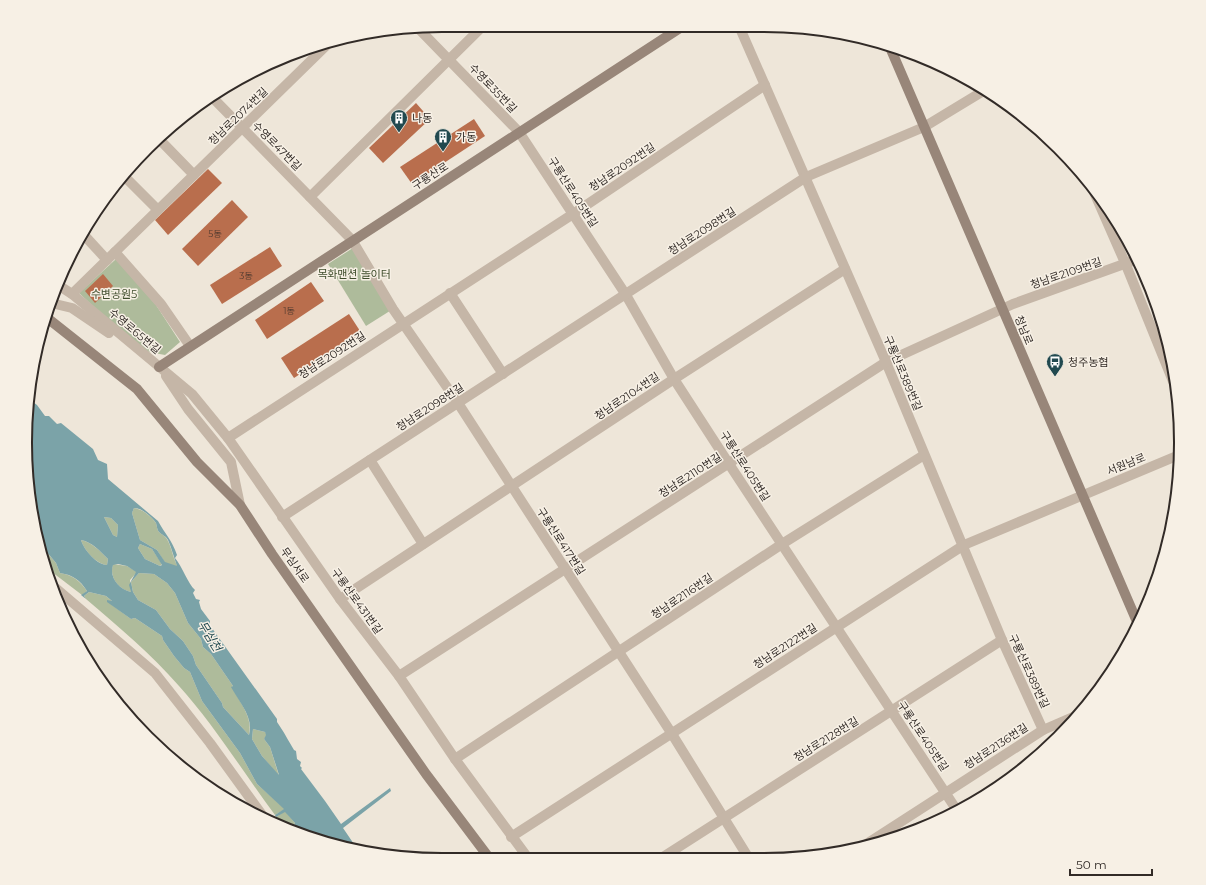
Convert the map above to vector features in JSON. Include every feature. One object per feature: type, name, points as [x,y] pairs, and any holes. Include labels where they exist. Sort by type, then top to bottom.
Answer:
[{"type":"street","points":[[310,197],[477,32]]},
{"type":"street","name":"구룡산로","points":[[159,367],[670,32]]},
{"type":"street","name":"구룡산로389번길","points":[[742,32],[886,362],[924,455],[964,545],[1002,640],[1043,730]]},
{"type":"street","name":"수영로35번길","points":[[422,33],[519,132]]},
{"type":"street","name":"청남로2074번길","points":[[72,294],[321,51]]},
{"type":"street","name":"청남로","points":[[892,53],[1135,617]]},
{"type":"street","name":"청남로2092번길","points":[[228,438],[573,214],[765,85]]},
{"type":"street","name":"청남로2098번길","points":[[282,517],[806,177],[924,127],[979,93]]},
{"type":"street","name":"수영로47번길","points":[[215,101],[352,240]]},
{"type":"street","name":"구룡산로405번길","points":[[519,132],[626,295],[674,379],[954,806]]},
{"type":"street","points":[[162,143],[194,175]]},
{"type":"street","points":[[128,180],[158,210]]},
{"type":"street","points":[[1102,210],[1166,365]]},
{"type":"street","points":[[87,238],[107,260]]},
{"type":"street","name":"구룡산로417번길","points":[[352,240],[393,309],[458,403],[512,486],[672,734],[746,853]]},
{"type":"street","points":[[115,252],[161,304],[190,346]]},
{"type":"street","name":"청남로2109번길","points":[[1003,310],[1013,304],[1132,262]]},
{"type":"street","name":"청남로2104번길","points":[[340,599],[674,379],[845,269]]},
{"type":"street","name":"수영로65번길","points":[[62,288],[72,294],[159,367]]},
{"type":"street","points":[[450,293],[503,374]]},
{"type":"street","points":[[56,304],[72,308],[159,367],[188,409],[231,462],[240,505]]},
{"type":"street","name":"청남로2110번길","points":[[399,676],[886,362],[1003,310]]},
{"type":"street","name":"무심서로","points":[[51,320],[137,389],[197,462],[240,505],[272,554],[426,774],[485,853]]},
{"type":"street","name":"구룡산로431번길","points":[[159,367],[192,394],[228,438],[340,599],[399,676],[455,759],[523,853]]},
{"type":"street","name":"청남로2116번길","points":[[455,759],[619,653],[782,544],[924,455]]},
{"type":"street","name":"서원남로","points":[[1082,494],[1173,457]]},
{"type":"street","points":[[370,460],[423,544]]},
{"type":"street","name":"청남로2122번길","points":[[511,837],[964,545],[1082,494]]},
{"type":"street","points":[[60,591],[155,673],[210,743],[257,809]]},
{"type":"street","name":"청남로2128번길","points":[[669,853],[892,712],[1002,640]]},
{"type":"street","name":"청남로2136번길","points":[[878,836],[1043,730],[1065,720]]},
{"type":"green space","name":"목화맨션 놀이터","points":[[356,246],[393,309],[366,326],[328,264]]},
{"type":"green space","name":"수변공원5","points":[[116,259],[156,305],[180,342],[165,355],[149,352],[126,337],[79,293]]},
{"type":"green space","points":[[134,508],[146,513],[156,523],[158,531],[167,539],[171,547],[178,567],[165,563],[157,550],[140,540],[132,513]]},
{"type":"green space","points":[[104,517],[111,518],[118,525],[117,537],[113,535]]},
{"type":"green space","points":[[81,540],[93,545],[102,553],[108,559],[107,565],[99,562],[91,556]]},
{"type":"green space","points":[[140,544],[152,549],[162,564],[160,566],[145,559],[138,548]]},
{"type":"green space","points":[[47,553],[56,563],[60,573],[69,575],[82,584],[87,591],[82,595],[54,573]]},
{"type":"green space","points":[[113,564],[127,566],[137,572],[130,580],[131,592],[122,588],[116,582],[112,573]]},
{"type":"green space","points":[[139,573],[154,574],[167,583],[175,593],[188,623],[201,639],[203,647],[211,654],[233,686],[232,687],[242,704],[249,722],[249,735],[223,707],[222,703],[196,665],[193,656],[183,641],[170,629],[156,610],[138,600],[133,592],[131,582]]},
{"type":"green space","points":[[89,592],[106,596],[113,602],[112,605],[131,619],[135,618],[162,636],[163,640],[174,656],[184,668],[190,672],[202,701],[240,753],[257,784],[285,809],[275,815],[217,733],[192,701],[146,652],[123,630],[86,599],[84,596]]},
{"type":"green space","points":[[253,729],[265,732],[267,735],[264,739],[270,747],[279,776],[262,756],[252,739]]},
{"type":"green space","points":[[285,811],[295,823],[294,825],[285,822],[276,817]]},
{"type":"water","name":"무심천","points":[[34,403],[45,416],[49,416],[57,424],[61,423],[93,449],[98,460],[107,464],[108,479],[158,521],[173,545],[177,555],[175,558],[195,590],[193,593],[196,599],[200,600],[199,602],[201,609],[210,621],[210,625],[277,719],[277,722],[296,751],[297,759],[301,762],[301,769],[341,824],[390,788],[391,791],[343,828],[353,843],[294,825],[295,823],[285,812],[276,817],[275,815],[284,809],[257,784],[240,753],[202,701],[190,672],[184,668],[174,656],[163,640],[162,636],[135,618],[131,619],[107,602],[107,600],[112,601],[106,596],[89,592],[84,596],[86,599],[81,595],[87,591],[82,584],[69,575],[60,573],[56,563],[46,549],[36,496],[32,442]],"holes":[[[134,508],[137,508],[152,518],[156,523],[158,531],[168,540],[177,566],[165,562],[157,550],[140,540],[132,513]],[[104,517],[111,518],[118,525],[117,537],[113,535]],[[81,540],[92,545],[102,553],[108,559],[107,565],[95,560]],[[140,544],[152,549],[162,565],[160,566],[145,559],[138,548]],[[118,564],[127,566],[136,572],[129,585],[131,592],[122,588],[116,582],[112,574],[113,565]],[[139,573],[154,574],[167,583],[175,593],[188,623],[201,639],[203,647],[211,654],[233,686],[231,687],[248,716],[250,728],[249,735],[223,707],[222,703],[196,665],[193,656],[183,641],[170,629],[156,610],[138,600],[133,592],[131,582]],[[253,729],[265,732],[266,735],[264,739],[270,747],[279,775],[262,756],[252,739]]]},
{"type":"building","name":"나동","points":[[416,103],[430,119],[383,163],[369,148]]},
{"type":"building","name":"가동","points":[[474,119],[485,136],[412,184],[400,167]]},
{"type":"building","points":[[208,169],[222,183],[168,235],[155,220]]},
{"type":"building","points":[[232,200],[248,217],[198,266],[182,249]]},
{"type":"building","points":[[270,247],[282,266],[222,304],[210,285]]},
{"type":"building","points":[[103,274],[113,286],[95,303],[85,291]]},
{"type":"building","points":[[311,282],[324,301],[267,339],[255,320]]},
{"type":"building","points":[[349,314],[362,334],[294,378],[281,358]]},
{"type":"place","name":"나동","points":[[399,133]]},
{"type":"place","name":"가동","points":[[443,152]]},
{"type":"place","name":"청주농협","points":[[1055,377]]}]
